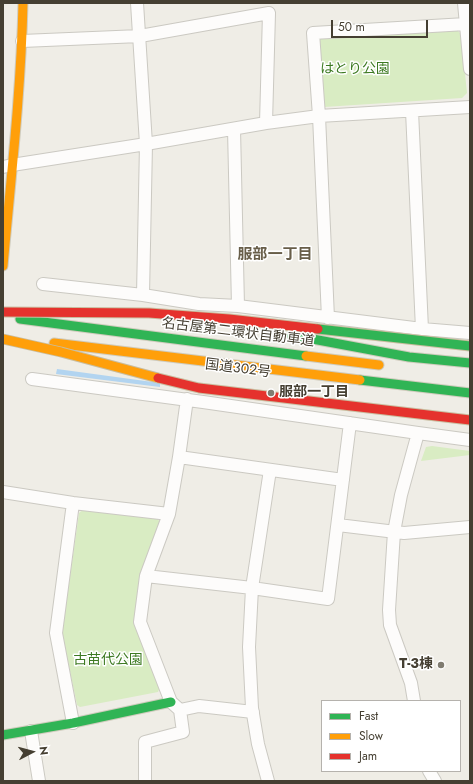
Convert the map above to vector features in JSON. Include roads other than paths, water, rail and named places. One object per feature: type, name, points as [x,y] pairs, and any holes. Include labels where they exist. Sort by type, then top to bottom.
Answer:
[{"type":"main road","points":[[3,266],[8,166],[22,41],[23,3]]},
{"type":"main road","points":[[3,307],[87,315],[253,327],[409,357],[470,363]]},
{"type":"main road","points":[[3,312],[156,314],[229,320],[470,346]]},
{"type":"main road","name":"名古屋第二環状自動車道","points":[[3,317],[387,366]]},
{"type":"main road","points":[[3,338],[470,393]]},
{"type":"main road","points":[[3,338],[199,388],[470,420]]},
{"type":"main road","name":"国道302号","points":[[3,347],[190,376]]},
{"type":"main road","points":[[330,394],[470,412]]},
{"type":"main road","points":[[3,736],[176,706]]},
{"type":"street","points":[[137,3],[146,144],[143,295]]},
{"type":"street","points":[[464,3],[470,68]]},
{"type":"street","points":[[22,41],[140,36],[269,8],[266,123]]},
{"type":"street","points":[[328,318],[319,116],[313,33],[466,24]]},
{"type":"street","points":[[8,166],[266,123],[319,116],[470,107]]},
{"type":"street","points":[[412,111],[422,329]]},
{"type":"street","points":[[234,129],[238,306]]},
{"type":"street","points":[[44,284],[143,295],[199,304],[238,306],[422,329],[470,333]]},
{"type":"street","points":[[171,321],[199,304]]},
{"type":"street","points":[[175,374],[203,402]]},
{"type":"street","points":[[32,379],[470,440]]},
{"type":"street","points":[[146,781],[145,742],[182,732],[176,706],[140,622],[146,576],[169,514],[187,400]]},
{"type":"street","points":[[146,576],[252,588],[328,599],[350,423]]},
{"type":"street","points":[[414,700],[411,683],[390,625],[389,610],[394,532],[401,495],[418,433]]},
{"type":"street","points":[[179,457],[343,480]]},
{"type":"street","points":[[268,781],[258,744],[253,712],[249,647],[252,588],[270,470]]},
{"type":"street","points":[[3,492],[73,503],[169,514]]},
{"type":"street","points":[[73,503],[56,633],[73,723]]},
{"type":"street","points":[[338,525],[404,533],[470,527]]},
{"type":"street","points":[[176,706],[199,706],[253,712]]},
{"type":"street","points":[[31,730],[39,781]]},
{"type":"water","points":[[57,369],[160,383],[160,387],[56,374]]},
{"type":"place","name":"服部一丁目","points":[[271,393]]},
{"type":"place","name":"T-3棟","points":[[441,665]]},
{"type":"district","name":"服部一丁目","points":[[275,255]]},
{"type":"park label","name":"はとり公園","points":[[355,70]]},
{"type":"park label","name":"古苗代公園","points":[[108,661]]}]
